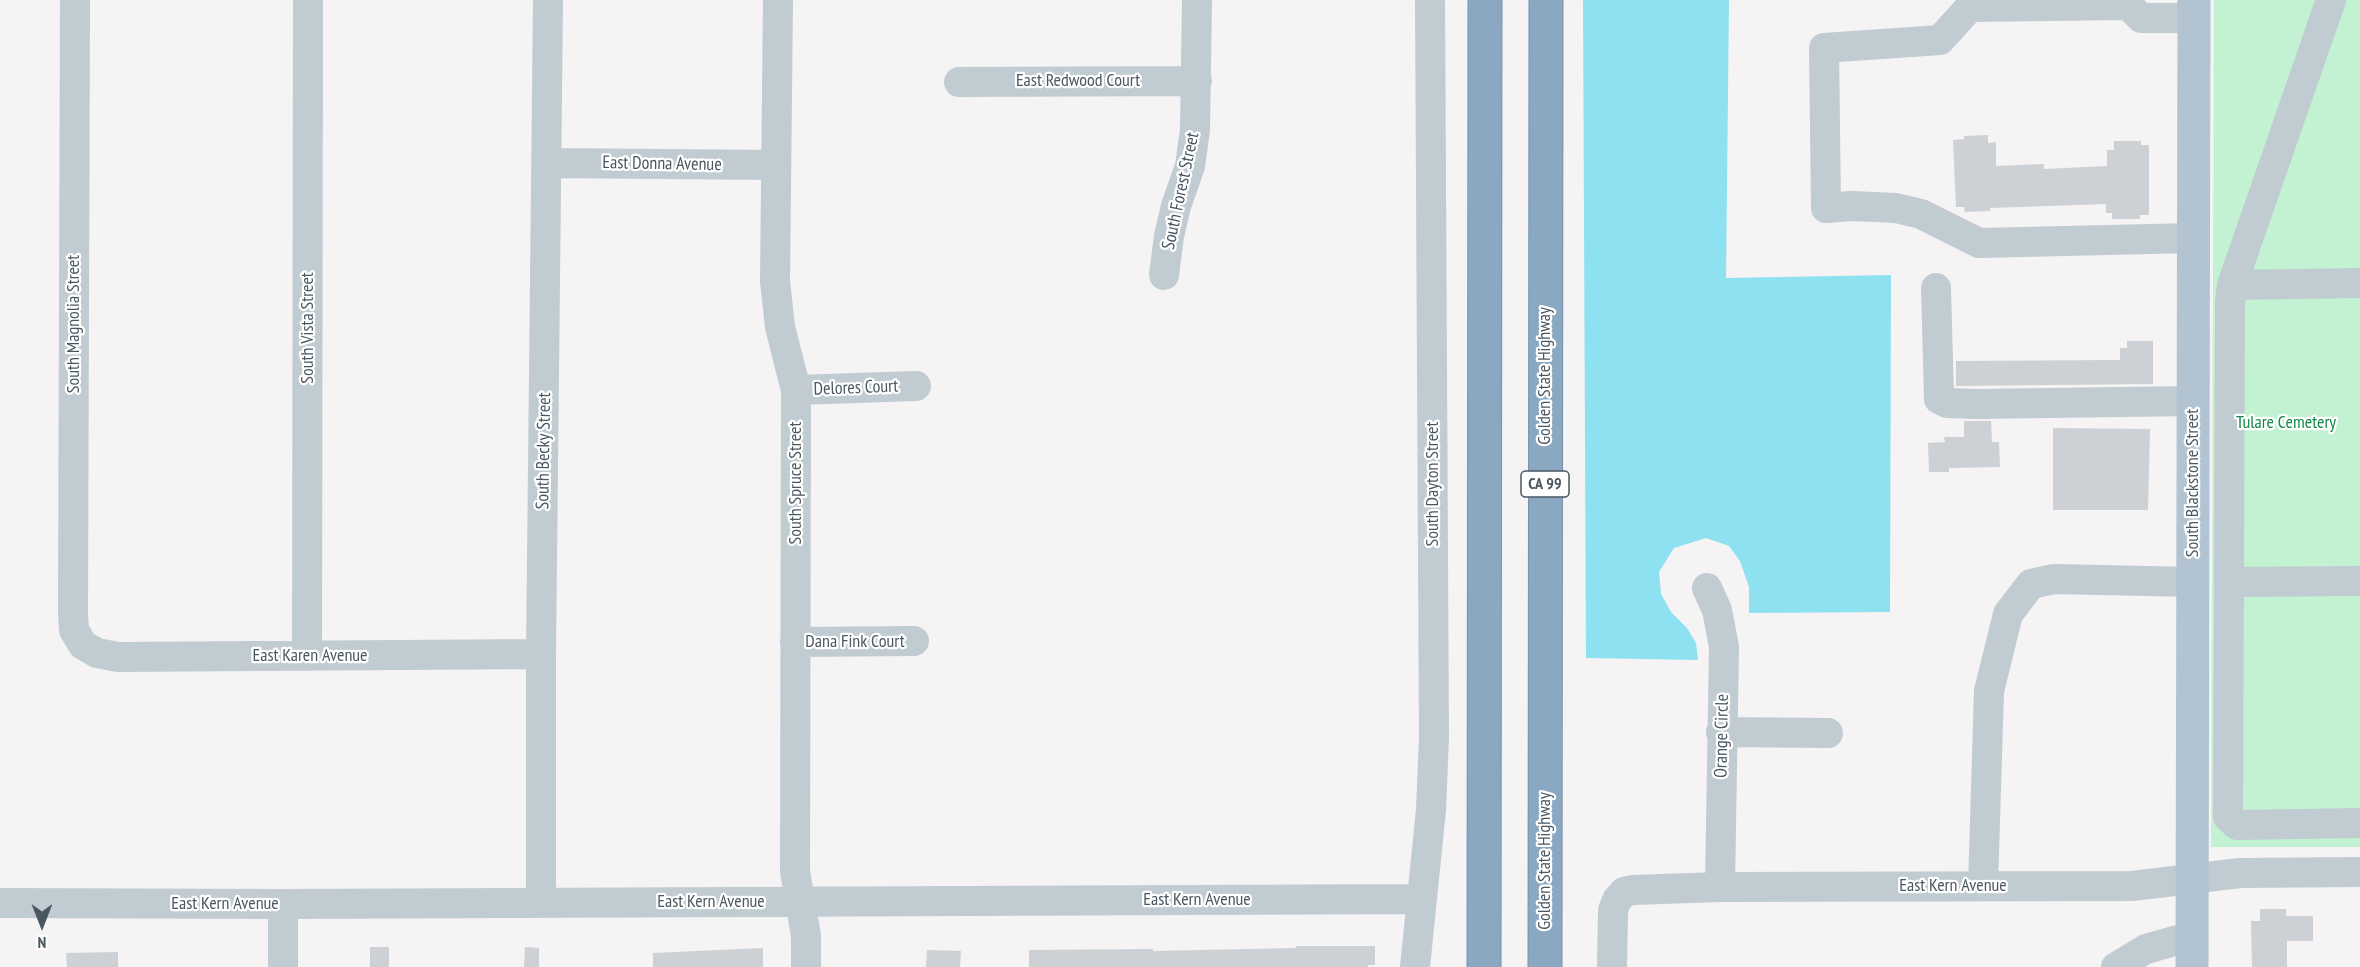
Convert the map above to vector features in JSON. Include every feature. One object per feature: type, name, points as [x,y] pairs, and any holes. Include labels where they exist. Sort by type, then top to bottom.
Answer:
[{"type":"highway","points":[[1483,965],[1485,0]]},
{"type":"highway","name":"Golden State Highway","points":[[1545,967],[1546,0]]},
{"type":"main road","name":"South Blackstone Street","points":[[2192,951],[2194,9]]},
{"type":"street","name":"South Magnolia Street","points":[[75,0],[72,613],[75,654]]},
{"type":"street","name":"South Vista Street","points":[[307,656],[308,0]]},
{"type":"street","name":"South Becky Street","points":[[541,902],[540,654],[548,164],[548,0]]},
{"type":"street","name":"South Spruce Street","points":[[778,0],[776,281],[780,327],[796,390],[795,871],[806,936],[806,967]]},
{"type":"street","name":"South Forest Street","points":[[1164,275],[1169,236],[1176,206],[1190,166],[1195,130],[1197,0]]},
{"type":"street","name":"South Dayton Street","points":[[1415,967],[1431,810],[1434,737],[1430,0]]},
{"type":"street","points":[[2331,0],[2232,285],[2230,302],[2228,817],[2237,825],[2360,823]]},
{"type":"street","points":[[2193,238],[1979,243],[1922,214],[1896,208],[1852,206],[1826,208],[1824,48],[1940,40],[1970,7],[2128,5],[2141,18],[2194,9]]},
{"type":"street","name":"East Redwood Court","points":[[959,82],[1197,81]]},
{"type":"street","name":"East Donna Avenue","points":[[548,164],[776,165]]},
{"type":"street","points":[[2232,285],[2360,283]]},
{"type":"street","points":[[1936,288],[1939,399],[1947,403],[2193,401]]},
{"type":"street","name":"Delores Court","points":[[796,390],[916,386]]},
{"type":"street","points":[[1983,886],[1989,691],[2008,614],[2031,584],[2055,579],[2193,582]]},
{"type":"street","points":[[2229,582],[2360,581]]},
{"type":"street","name":"Orange Circle","points":[[1707,588],[1717,610],[1724,647],[1720,887]]},
{"type":"street","name":"Dana Fink Court","points":[[795,642],[914,641]]},
{"type":"street","name":"East Karen Avenue","points":[[75,654],[97,653],[118,657],[540,654]]},
{"type":"street","points":[[1721,732],[1828,733]]},
{"type":"street","name":"East Kern Avenue","points":[[1612,967],[1613,910],[1617,900],[1624,892],[1720,887],[2132,886],[2240,873],[2360,872]]},
{"type":"street","name":"East Kern Avenue","points":[[0,903],[1422,899]]},
{"type":"street","points":[[283,904],[283,967]]},
{"type":"street","points":[[2116,967],[2146,949],[2192,951]]},
{"type":"green space","name":"Tulare Cemetery","points":[[2214,0],[2360,0],[2360,847],[2211,847]]},
{"type":"water","points":[[1583,0],[1729,0],[1726,278],[1891,275],[1890,612],[1749,613],[1749,587],[1740,561],[1729,546],[1706,538],[1674,548],[1659,572],[1661,594],[1671,612],[1687,628],[1696,643],[1698,660],[1586,658]]},
{"type":"building","points":[[1988,135],[1988,143],[1996,142],[1996,166],[2044,164],[2044,169],[2107,166],[2107,150],[2114,150],[2114,141],[2141,141],[2141,145],[2149,145],[2149,215],[2140,215],[2140,219],[2112,219],[2112,213],[2106,213],[2106,204],[1990,208],[1990,211],[1965,212],[1964,207],[1956,207],[1953,140],[1964,139],[1964,136]]},
{"type":"building","points":[[2127,341],[2153,341],[2153,384],[1956,386],[1956,361],[2120,360],[2120,348],[2127,348]]},
{"type":"building","points":[[1964,421],[1991,421],[1992,442],[1999,442],[2000,467],[1949,468],[1949,472],[1929,472],[1928,443],[1945,442],[1944,437],[1964,437]]},
{"type":"building","points":[[2053,428],[2150,429],[2148,510],[2053,510]]},
{"type":"building","points":[[2260,909],[2286,909],[2286,916],[2313,916],[2313,941],[2287,941],[2287,967],[2252,967],[2251,921],[2260,921]]},
{"type":"building","points":[[1296,946],[1375,946],[1375,965],[1368,965],[1368,967],[1029,967],[1029,950],[1153,949],[1153,951],[1296,948]]},
{"type":"building","points":[[370,947],[389,947],[389,967],[370,967]]},
{"type":"building","points":[[525,947],[539,948],[539,967],[524,967]]},
{"type":"building","points":[[763,948],[763,967],[653,967],[653,953]]},
{"type":"building","points":[[927,950],[961,951],[960,967],[926,967]]},
{"type":"building","points":[[118,952],[118,967],[67,967],[66,953]]}]
